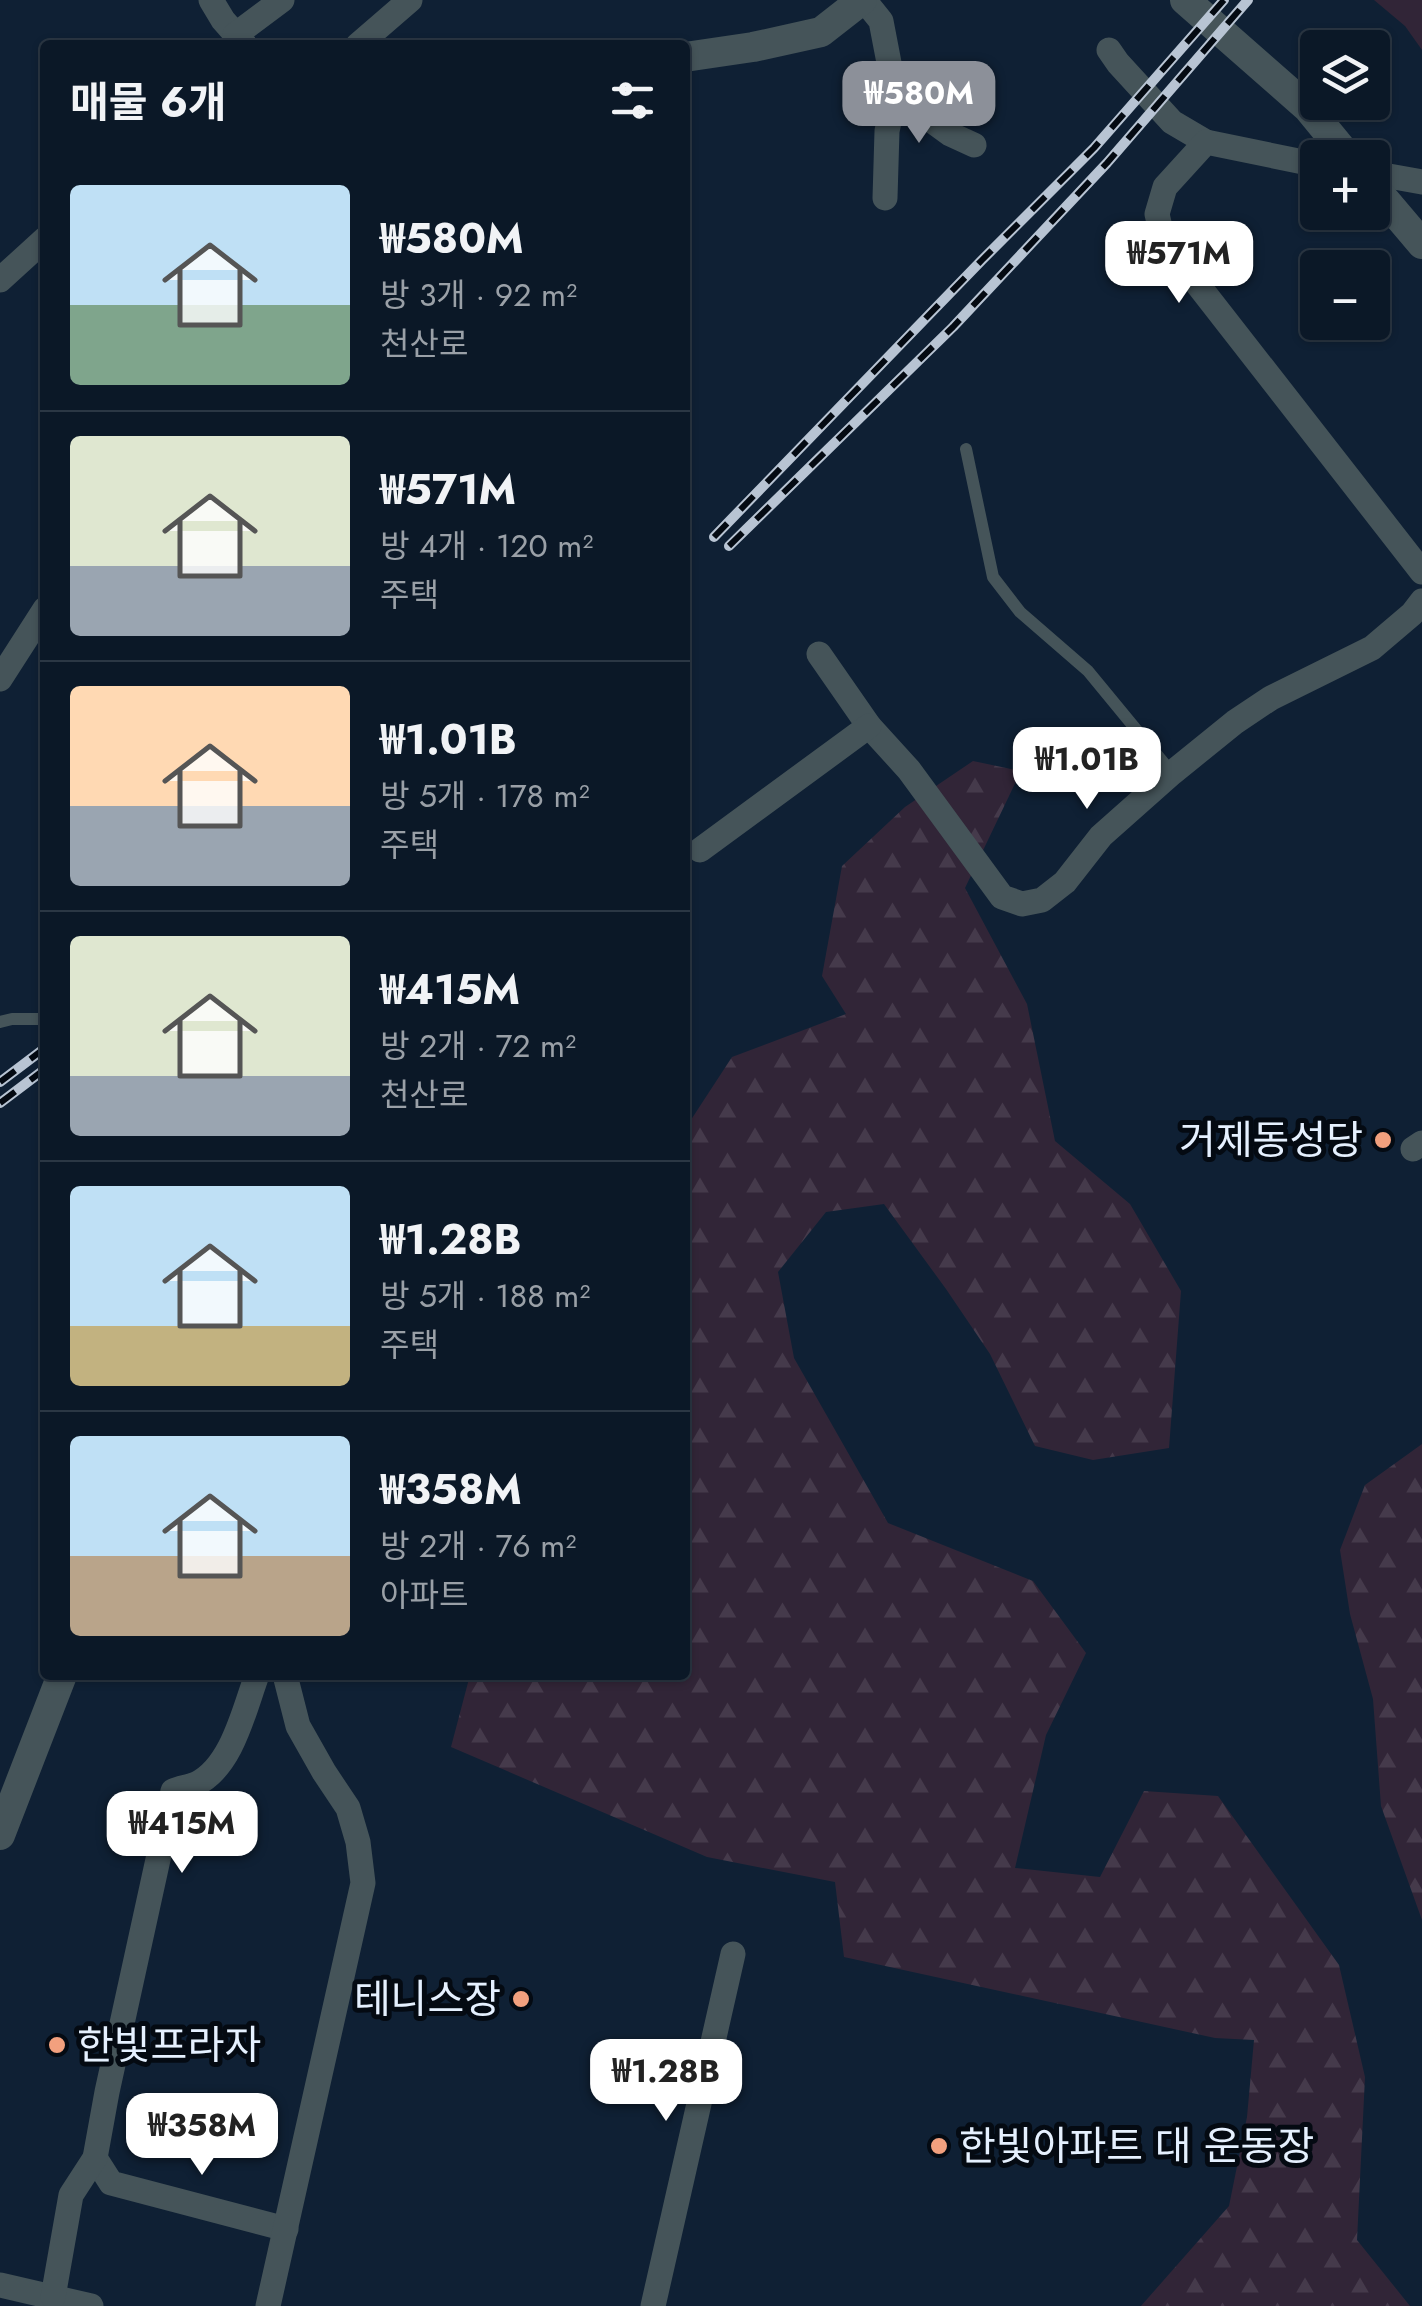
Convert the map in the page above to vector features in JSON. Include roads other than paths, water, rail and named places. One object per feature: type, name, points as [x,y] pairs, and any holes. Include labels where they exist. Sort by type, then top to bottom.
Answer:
[{"type":"street","points":[[211,0],[240,40],[282,0]]},
{"type":"street","points":[[364,40],[410,0]]},
{"type":"street","points":[[690,55],[821,32],[863,0],[880,21],[896,94],[887,131],[885,198]]},
{"type":"street","points":[[1185,0],[1308,108],[1334,140]]},
{"type":"street","points":[[1109,50],[1172,122],[1206,142],[1300,162]]},
{"type":"street","points":[[896,94],[950,134],[974,145]]},
{"type":"street","points":[[1206,142],[1165,187],[1156,214],[1162,240],[1422,572]]},
{"type":"street","points":[[1390,176],[1422,182]]},
{"type":"street","points":[[1390,207],[1422,244]]},
{"type":"street","points":[[0,280],[40,244]]},
{"type":"street","points":[[819,654],[869,726],[909,770],[1002,897],[1022,904],[1042,900],[1064,882],[1101,836],[1172,772],[1236,722],[1271,698],[1372,648],[1422,601]]},
{"type":"street","points":[[0,679],[40,617]]},
{"type":"street","points":[[700,850],[869,726]]},
{"type":"street","points":[[0,1835],[60,1680]]},
{"type":"street","points":[[53,2297],[71,2195],[95,2158],[173,1790],[196,1784],[227,1755],[255,1680]]},
{"type":"street","points":[[268,2306],[363,1883],[358,1842],[348,1808],[298,1726],[286,1680]]},
{"type":"street","points":[[653,2306],[733,1954]]},
{"type":"street","points":[[95,2158],[111,2183],[286,2229]]},
{"type":"street","points":[[0,2285],[91,2306]]},
{"type":"lane","points":[[966,449],[993,576],[1020,612],[1088,671],[1172,772]]},
{"type":"lane","points":[[0,1022],[40,1019]]},
{"type":"railway","points":[[714,537],[1094,148],[1224,0]]},
{"type":"railway","points":[[729,546],[953,327],[1107,163],[1248,0]]},
{"type":"railway","points":[[0,1082],[40,1052]]},
{"type":"railway","points":[[0,1103],[40,1073]]},
{"type":"place","name":"거제동성당","points":[[1383,1140]]},
{"type":"place","name":"테니스장","points":[[521,1999]]},
{"type":"place","name":"한빛프라자","points":[[57,2045]]},
{"type":"place","name":"한빛아파트 대 운동장","points":[[939,2146]]}]
